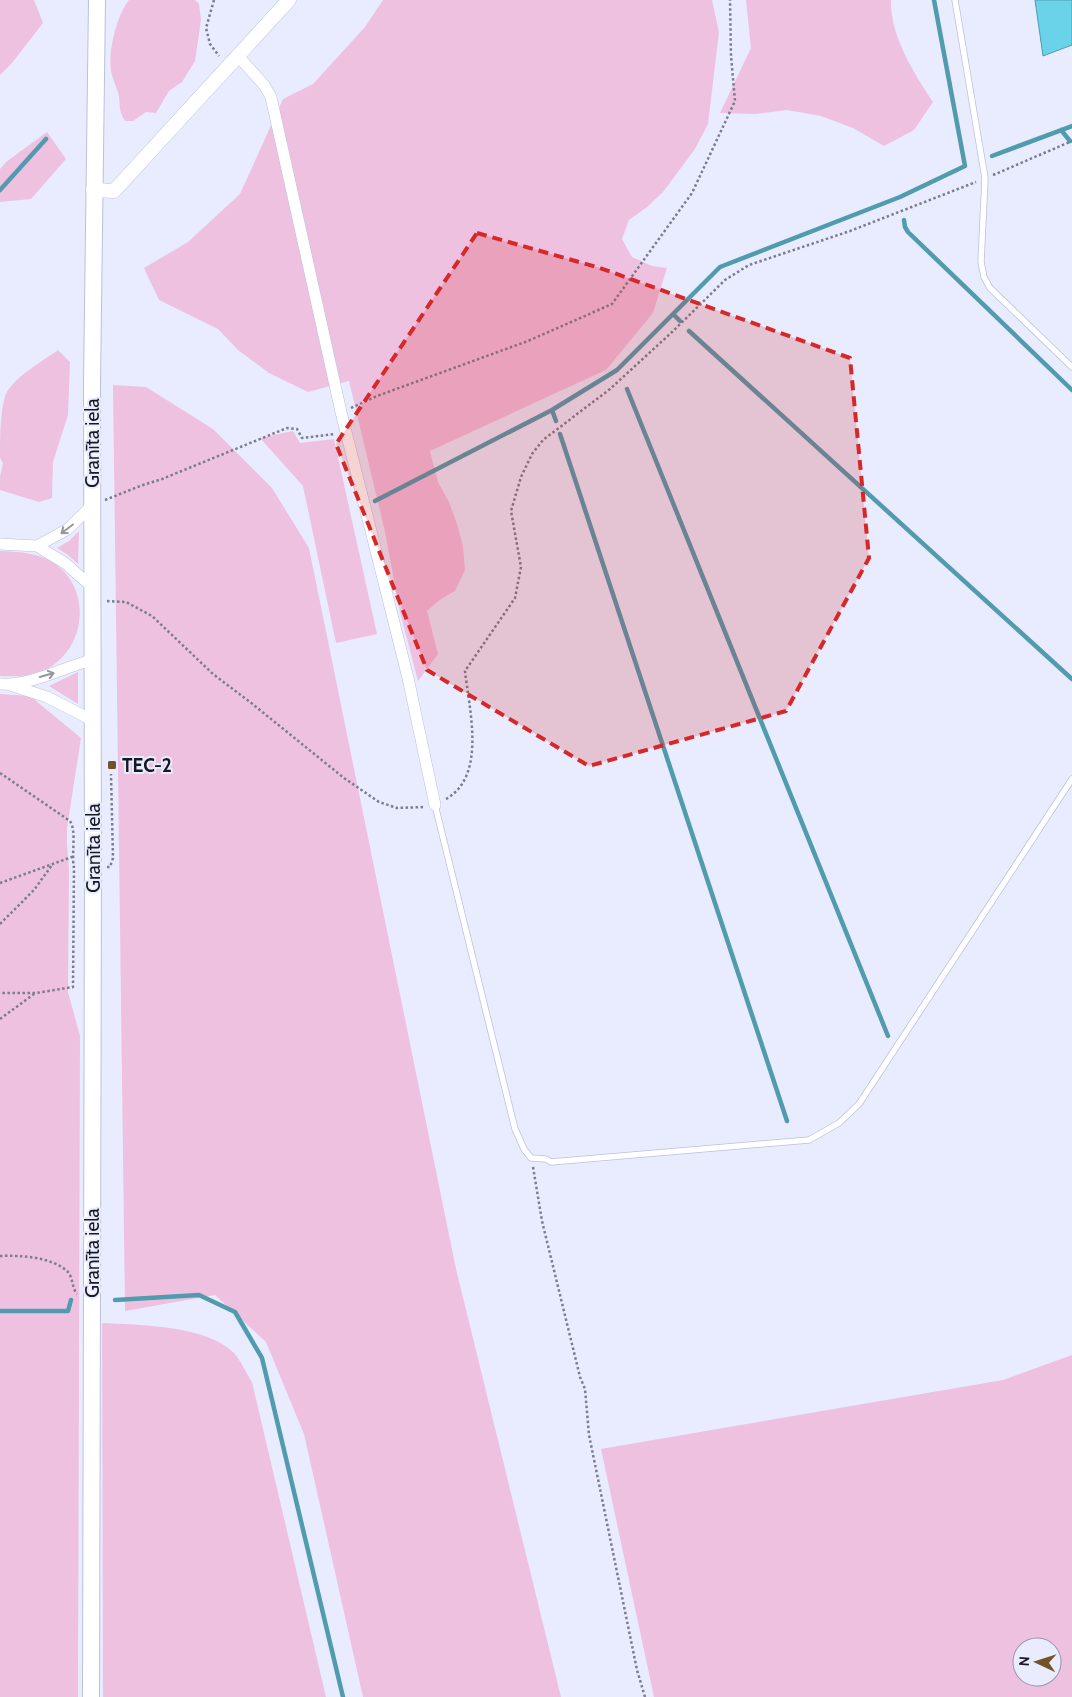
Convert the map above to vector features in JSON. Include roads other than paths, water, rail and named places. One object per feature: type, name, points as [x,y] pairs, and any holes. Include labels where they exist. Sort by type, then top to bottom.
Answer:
[{"type":"main road","name":"Granīta iela","points":[[91,1697],[93,190],[97,0]]},
{"type":"street","points":[[93,190],[114,191],[289,0]]},
{"type":"street","points":[[238,56],[264,85],[271,97],[341,412],[408,678],[435,805]]},
{"type":"street","points":[[37,546],[68,529],[92,505]]},
{"type":"street","points":[[0,544],[37,546],[65,563],[92,594]]},
{"type":"street","points":[[5,684],[49,674],[92,660]]},
{"type":"street","points":[[5,684],[47,697],[92,720]]},
{"type":"lane","points":[[954,0],[985,178],[981,262],[984,277],[990,288],[1072,367]]},
{"type":"lane","points":[[435,805],[515,1129],[524,1149],[531,1158],[546,1159],[551,1162],[809,1140],[839,1123],[859,1104],[1072,779]]},
{"type":"water","points":[[1035,0],[1072,0],[1072,45],[1043,56]]},
{"type":"waterway","points":[[375,501],[552,410],[617,370],[720,267],[900,197],[965,166],[934,0]]},
{"type":"waterway","points":[[992,156],[1072,126]]},
{"type":"waterway","points":[[1061,130],[1070,141]]},
{"type":"waterway","points":[[0,190],[46,139]]},
{"type":"waterway","points":[[904,220],[908,232],[1072,390]]},
{"type":"waterway","points":[[673,314],[680,321]]},
{"type":"waterway","points":[[689,331],[1072,679]]},
{"type":"waterway","points":[[627,389],[888,1036]]},
{"type":"waterway","points":[[552,410],[556,421]]},
{"type":"waterway","points":[[560,434],[787,1121]]},
{"type":"waterway","points":[[115,1300],[199,1295],[235,1312],[262,1358],[343,1697]]},
{"type":"waterway","points":[[0,1311],[68,1311],[71,1300]]},
{"type":"place","name":"TEC-2","points":[[112,765]]}]
